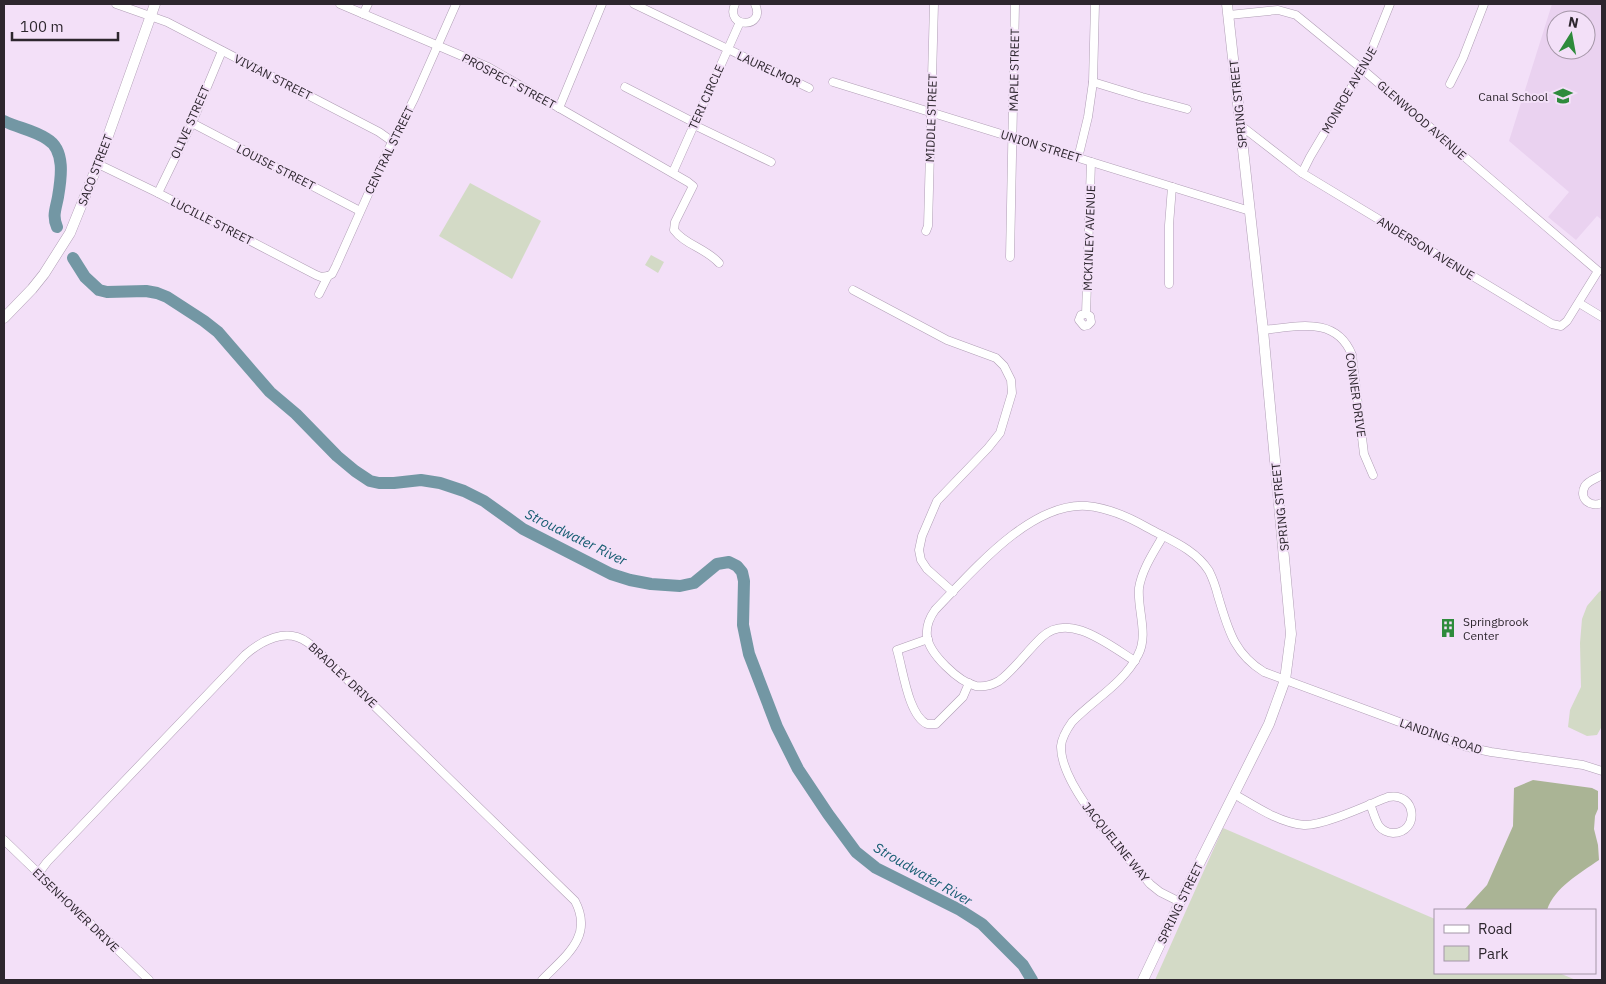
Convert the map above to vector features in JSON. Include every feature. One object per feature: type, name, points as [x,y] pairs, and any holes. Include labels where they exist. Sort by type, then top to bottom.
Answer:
[{"type":"main road","name":"SACO STREET","points":[[4,318],[32,289],[60,252],[70,233],[98,164],[155,4]]},
{"type":"main road","name":"SPRING STREET","points":[[1143,980],[1269,724],[1285,680],[1291,634],[1228,4]]},
{"type":"street","name":"VIVIAN STREET","points":[[116,4],[167,22],[379,132],[393,142]]},
{"type":"street","name":"PROSPECT STREET","points":[[340,4],[488,67],[672,172],[693,186],[675,222],[674,230],[678,235],[711,254],[719,263]]},
{"type":"street","points":[[363,14],[368,4]]},
{"type":"street","name":"CENTRAL STREET","points":[[319,294],[328,276],[332,274],[456,4]]},
{"type":"street","points":[[559,108],[602,4]]},
{"type":"street","name":"LAURELMOR","points":[[634,4],[809,88]]},
{"type":"street","points":[[735,4],[733,13],[740,22],[749,22],[755,18],[758,10],[755,4]]},
{"type":"street","name":"MIDDLE STREET","points":[[926,231],[928,226],[934,4]]},
{"type":"street","name":"MAPLE STREET","points":[[1010,257],[1015,4]]},
{"type":"street","points":[[1078,158],[1088,116],[1093,82],[1095,4]]},
{"type":"street","name":"MONROE AVENUE","points":[[1302,173],[1373,50],[1390,4]]},
{"type":"street","points":[[1450,84],[1464,58],[1484,4]]},
{"type":"street","name":"GLENWOOD AVENUE","points":[[1229,15],[1278,10],[1296,15],[1598,271]]},
{"type":"street","name":"TERI CIRCLE","points":[[672,172],[740,22]]},
{"type":"street","name":"OLIVE STREET","points":[[158,193],[192,123],[222,51]]},
{"type":"street","name":"UNION STREET","points":[[833,82],[1250,211]]},
{"type":"street","points":[[1093,82],[1186,109]]},
{"type":"street","points":[[625,87],[694,124],[772,162]]},
{"type":"street","name":"LOUISE STREET","points":[[192,123],[360,211]]},
{"type":"street","name":"ANDERSON AVENUE","points":[[1240,126],[1302,173],[1552,324],[1561,326],[1564,324],[1598,271]]},
{"type":"street","name":"MCKINLEY AVENUE","points":[[1086,314],[1091,162]]},
{"type":"street","name":"LUCILLE STREET","points":[[98,164],[316,275],[321,277],[328,276]]},
{"type":"street","points":[[1170,284],[1169,225],[1172,187]]},
{"type":"street","points":[[853,290],[947,340],[996,358],[1004,366],[1011,380],[1012,393],[1000,433],[993,443],[936,501],[922,536],[919,550],[921,560],[927,569],[952,592]]},
{"type":"street","points":[[1579,302],[1602,317]]},
{"type":"street","name":"CONNER DRIVE","points":[[1262,330],[1316,325],[1334,332],[1345,341],[1352,355],[1364,454],[1373,475]]},
{"type":"street","points":[[1602,475],[1587,484],[1583,493],[1589,504],[1602,503]]},
{"type":"street","name":"LANDING ROAD","points":[[928,638],[928,626],[932,615],[952,592],[1001,544],[1040,516],[1062,508],[1079,506],[1104,508],[1127,517],[1196,556],[1210,573],[1236,645],[1241,653],[1256,667],[1285,680],[1467,747],[1583,765],[1602,772]]},
{"type":"street","name":"JACQUELINE WAY","points":[[1163,536],[1145,570],[1140,584],[1142,643],[1135,661],[1123,677],[1069,727],[1061,744],[1062,757],[1072,782],[1088,810],[1150,884],[1160,892],[1180,902]]},
{"type":"street","points":[[969,683],[963,697],[936,724],[927,724],[918,718],[912,707],[897,650],[928,638],[937,655],[956,675],[969,683],[981,686],[999,681],[1043,636],[1053,629],[1064,627],[1076,628],[1087,633],[1135,661]]},
{"type":"street","name":"BRADLEY DRIVE","points":[[38,874],[47,862],[245,655],[269,638],[295,637],[306,641],[329,661],[575,901],[582,923],[578,940],[574,947],[542,980]]},
{"type":"street","points":[[1234,794],[1286,820],[1306,825],[1319,823],[1391,796],[1403,798],[1411,808],[1410,823],[1401,831],[1386,831],[1378,824],[1370,804]]},
{"type":"street","name":"EISENHOWER DRIVE","points":[[4,840],[149,980]]},
{"type":"shaded area","name":"Canal School","points":[[1552,4],[1602,4],[1602,220],[1597,216],[1576,240],[1548,217],[1569,192],[1509,141],[1546,23],[1546,60],[1596,60],[1596,10],[1550,10]]},
{"type":"green space","points":[[470,183],[541,221],[512,279],[439,236]]},
{"type":"green space","points":[[651,255],[664,262],[658,273],[645,265]]},
{"type":"green space","points":[[1602,590],[1602,726],[1597,735],[1587,736],[1568,727],[1570,710],[1581,687],[1580,643],[1582,619],[1587,606]]},
{"type":"green space","points":[[1533,780],[1592,788],[1598,791],[1598,809],[1595,816],[1594,829],[1599,860],[1562,888],[1556,894],[1548,909],[1465,909],[1487,885],[1513,826],[1514,788]]},
{"type":"green space","points":[[1223,828],[1434,919],[1434,974],[1561,974],[1576,980],[1155,980]]},
{"type":"waterway","name":"Stroudwater River","points":[[4,121],[42,136],[53,144],[57,150],[61,165],[55,216],[57,227]]},
{"type":"waterway","name":"Stroudwater River","points":[[73,258],[85,277],[99,290],[107,292],[146,291],[157,293],[167,297],[204,321],[218,332],[270,392],[296,414],[337,456],[370,481],[394,483],[421,480],[440,483],[464,491],[484,501],[523,529],[611,574],[630,580],[680,586],[694,583],[717,564],[729,562],[737,566],[742,572],[744,581],[743,625],[749,654],[777,727],[798,769],[828,814],[856,852],[876,868],[960,910],[982,924],[1023,965],[1032,980]]},
{"type":"place","name":"Canal School","points":[[1563,96]]},
{"type":"place","name":"Springbrook Center","points":[[1448,628]]}]
